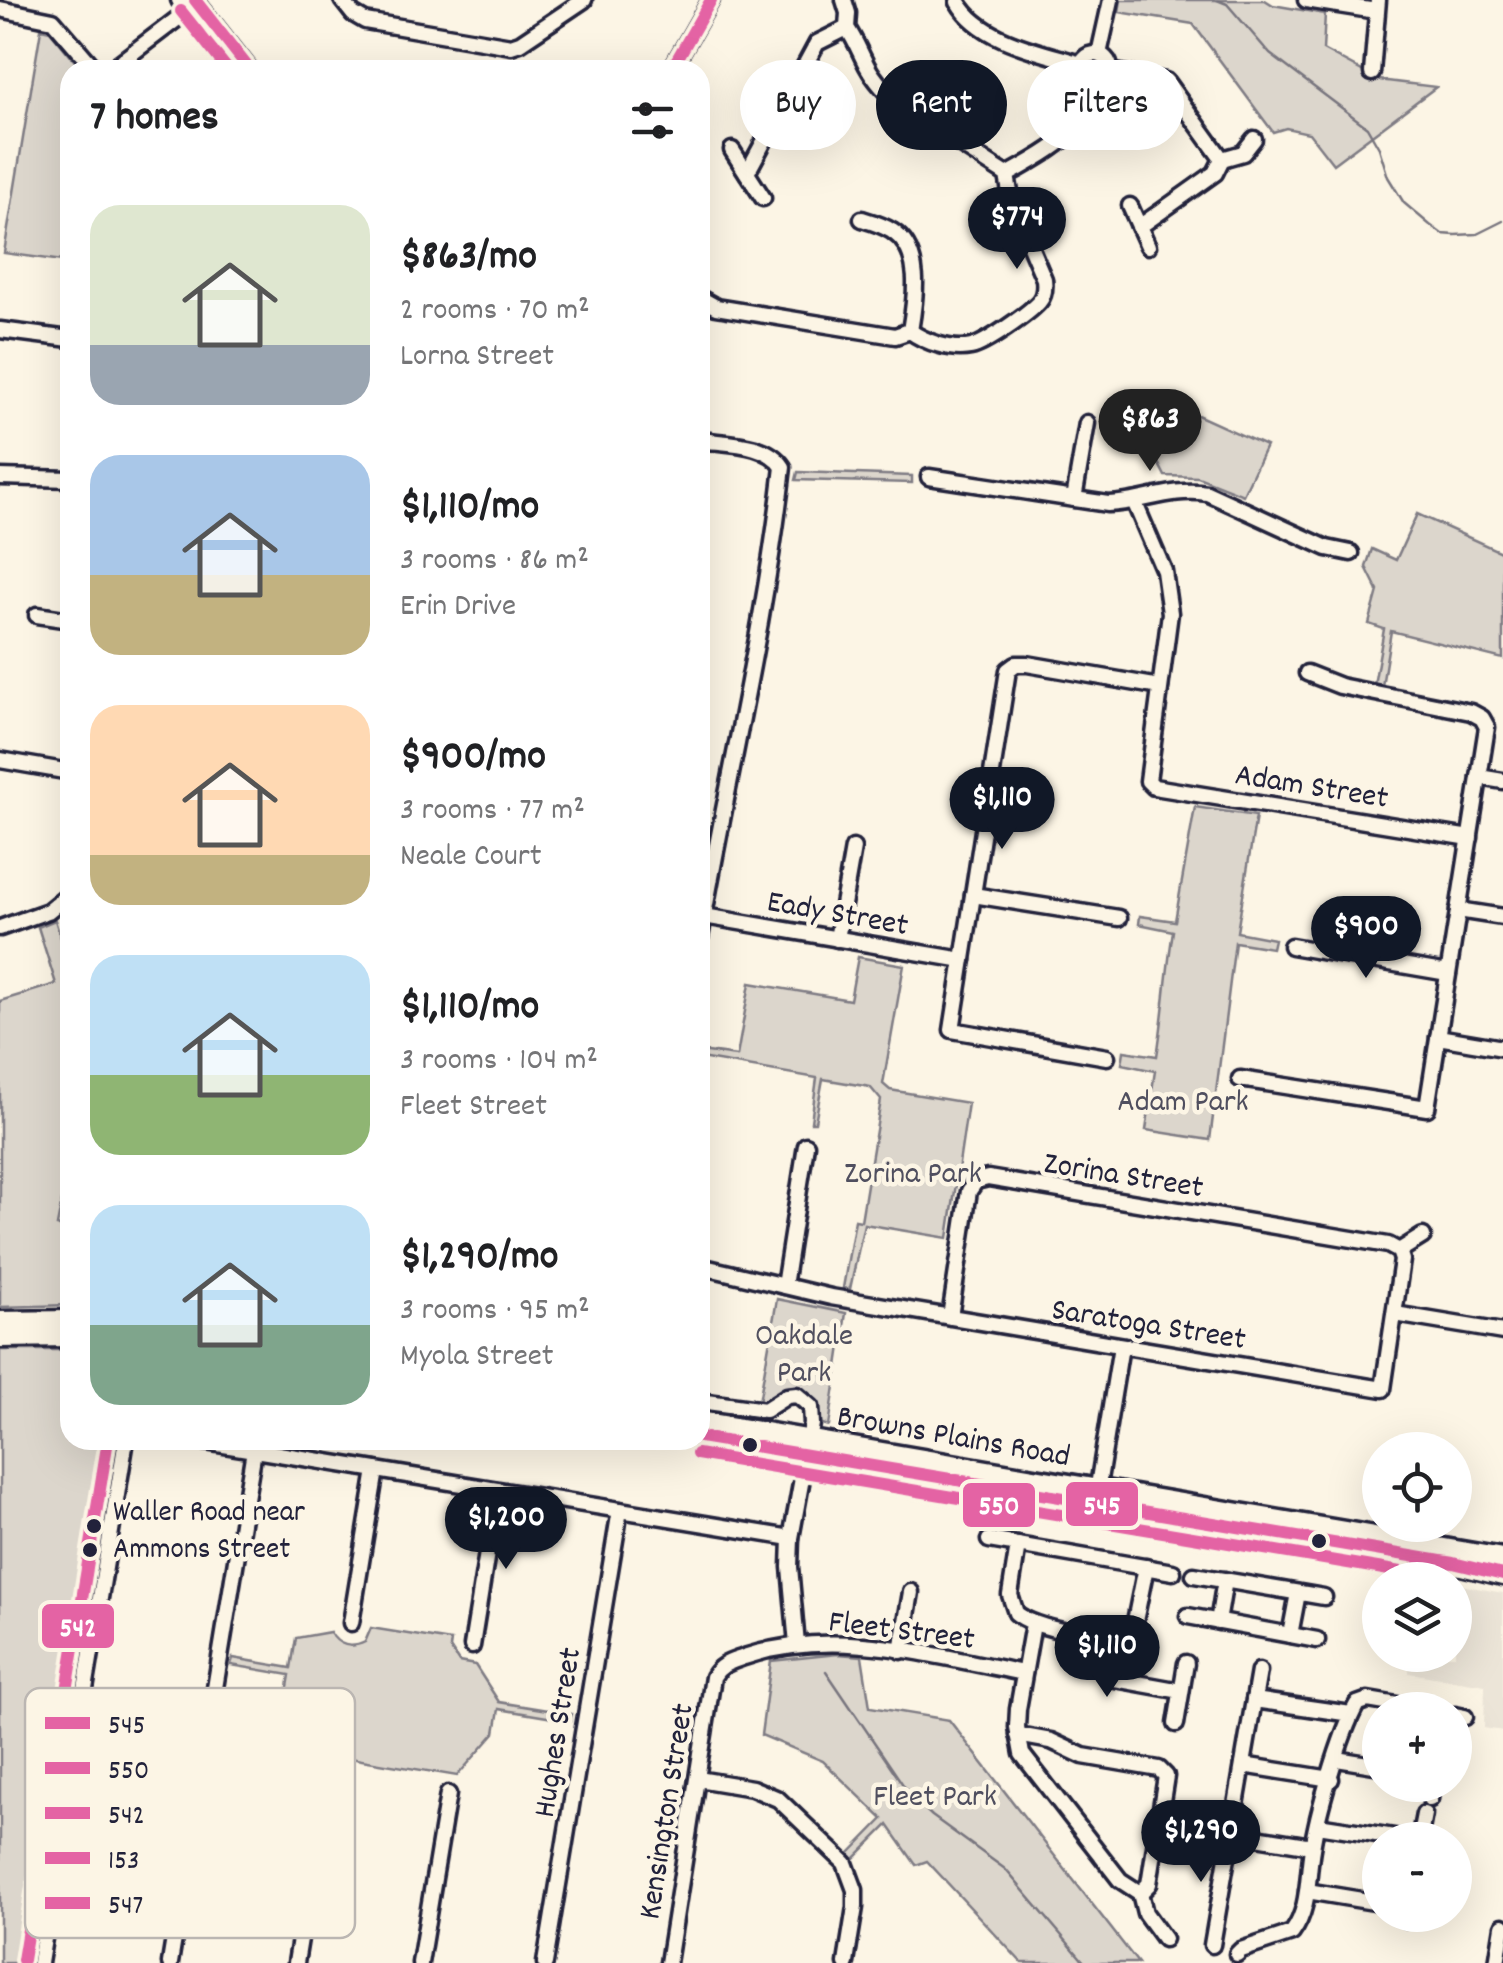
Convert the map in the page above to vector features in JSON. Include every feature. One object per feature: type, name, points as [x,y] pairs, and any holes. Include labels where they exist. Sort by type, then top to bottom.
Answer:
[{"type":"main road","points":[[0,1321],[60,1320]]},
{"type":"main road","points":[[0,1338],[60,1337]]},
{"type":"main road","name":"Browns Plains Road","points":[[710,1423],[807,1447],[1096,1496],[1500,1557]]},
{"type":"main road","name":"Browns Plains Road","points":[[710,1439],[807,1447]]},
{"type":"main road","name":"Browns Plains Road","points":[[1096,1496],[1503,1575]]},
{"type":"street","points":[[342,0],[364,22],[511,46],[584,0]]},
{"type":"street","points":[[677,60],[711,0]]},
{"type":"street","points":[[844,0],[847,28],[876,79],[900,106],[1008,175],[1012,204],[1044,279],[1040,301],[974,346],[924,341],[910,331]]},
{"type":"street","points":[[1099,54],[1111,0]]},
{"type":"street","points":[[1306,0],[1377,6],[1372,73]]},
{"type":"street","points":[[959,1],[966,16],[1015,44],[1068,60]]},
{"type":"street","points":[[122,60],[190,4]]},
{"type":"street","points":[[190,4],[226,60]]},
{"type":"street","points":[[190,4],[241,60]]},
{"type":"street","points":[[0,9],[53,20],[87,60]]},
{"type":"street","points":[[747,172],[818,43],[847,28]]},
{"type":"street","points":[[1085,60],[1099,54],[1107,60]]},
{"type":"street","points":[[1184,106],[1222,160]]},
{"type":"street","points":[[1139,227],[1215,173],[1222,160],[1242,153],[1254,139]]},
{"type":"street","points":[[732,150],[764,198]]},
{"type":"street","points":[[1008,175],[1047,150]]},
{"type":"street","points":[[1130,206],[1148,246]]},
{"type":"street","points":[[862,219],[890,230],[903,241],[917,288],[910,331]]},
{"type":"street","points":[[710,304],[895,336],[910,331]]},
{"type":"street","points":[[0,330],[60,338]]},
{"type":"street","points":[[1074,499],[1087,424]]},
{"type":"street","points":[[710,441],[761,449],[776,456],[783,467],[733,775],[710,880]]},
{"type":"street","points":[[929,476],[1108,504],[1186,489],[1207,493],[1327,548],[1352,553]]},
{"type":"street","points":[[0,477],[60,479]]},
{"type":"street","name":"Adam Street","points":[[1134,501],[1168,589],[1168,640],[1142,786],[1470,838]]},
{"type":"street","points":[[38,615],[60,618]]},
{"type":"street","points":[[1107,1057],[952,1030],[1008,670],[1016,664],[1028,664],[1160,686]]},
{"type":"street","points":[[1240,1079],[1427,1108],[1487,727],[1482,718],[1471,712],[1340,686],[1308,674]]},
{"type":"street","points":[[0,760],[60,770]]},
{"type":"street","points":[[1480,777],[1503,781]]},
{"type":"street","points":[[710,830],[718,831]]},
{"type":"street","points":[[837,939],[853,848]]},
{"type":"street","points":[[973,895],[1119,918]]},
{"type":"street","points":[[0,928],[32,920],[60,899]]},
{"type":"street","points":[[1458,910],[1503,917]]},
{"type":"street","name":"Eady Street","points":[[710,917],[963,960]]},
{"type":"street","points":[[1291,946],[1448,973]]},
{"type":"street","points":[[1438,1037],[1503,1048]]},
{"type":"street","points":[[784,1286],[806,1145]]},
{"type":"street","name":"Zorina Street","points":[[950,1317],[969,1190],[976,1181],[988,1178],[1388,1244],[1399,1251]]},
{"type":"street","points":[[1422,1236],[1399,1251],[1402,1260],[1395,1314],[1503,1332]]},
{"type":"street","name":"Saratoga Street","points":[[710,1268],[831,1298],[1383,1389],[1395,1314]]},
{"type":"street","points":[[1096,1496],[1122,1346]]},
{"type":"street","name":"Browns Plains Road","points":[[710,1402],[765,1410],[787,1396],[797,1395],[812,1406],[807,1447]]},
{"type":"street","points":[[797,1645],[790,1567],[807,1447]]},
{"type":"street","points":[[85,1688],[124,1450]]},
{"type":"street","points":[[215,1688],[254,1450],[792,1538]]},
{"type":"street","points":[[351,1624],[376,1470]]},
{"type":"street","points":[[472,1646],[497,1490]]},
{"type":"street","name":"Hughes Street","points":[[545,1963],[620,1510]]},
{"type":"street","points":[[989,1540],[1173,1572]]},
{"type":"street","points":[[1018,1546],[1011,1603],[1032,1631],[1128,1636],[1133,1631],[1146,1567]]},
{"type":"street","points":[[1194,1575],[1324,1597]]},
{"type":"street","points":[[1218,1622],[1225,1580]]},
{"type":"street","points":[[901,1651],[911,1592]]},
{"type":"street","points":[[1290,1635],[1298,1593]]},
{"type":"street","points":[[1188,1616],[1317,1640]]},
{"type":"street","points":[[1032,1631],[1018,1709],[1022,1754],[1120,1880],[1140,1894],[1145,1913],[1164,1939]]},
{"type":"street","points":[[1112,1638],[1109,1667],[1115,1679],[1181,1691]]},
{"type":"street","name":"Fleet Street","points":[[718,1669],[774,1647],[852,1642],[1024,1672]]},
{"type":"street","points":[[1176,1724],[1186,1663]]},
{"type":"street","name":"Kensington Street","points":[[668,1963],[718,1669]]},
{"type":"street","points":[[1212,1945],[1259,1671]]},
{"type":"street","points":[[1254,1700],[1351,1714]]},
{"type":"street","points":[[1237,1954],[1292,1933],[1308,1891],[1312,1846],[1351,1714],[1362,1702]]},
{"type":"street","points":[[1018,1735],[1052,1741],[1083,1756],[1159,1768],[1166,1776],[1149,1884],[1140,1894]]},
{"type":"street","points":[[1338,1759],[1362,1763]]},
{"type":"street","points":[[1243,1765],[1332,1779]]},
{"type":"street","points":[[698,1779],[766,1792],[845,1863],[856,1906],[849,1962]]},
{"type":"street","points":[[420,1963],[448,1794]]},
{"type":"street","points":[[1318,1824],[1362,1831]]},
{"type":"street","points":[[1232,1833],[1312,1846]]},
{"type":"street","points":[[1308,1891],[1362,1900]]},
{"type":"street","points":[[1497,1963],[1503,1926]]},
{"type":"street","points":[[40,1963],[44,1938]]},
{"type":"street","points":[[170,1963],[174,1938]]},
{"type":"street","points":[[296,1963],[300,1938]]},
{"type":"shaded area","points":[[1472,1587],[1503,1593],[1503,1731],[1484,1728],[1485,1685],[1409,1673],[1472,1672]]},
{"type":"green space","points":[[1121,0],[1265,0],[1273,5],[1325,14],[1323,50],[1379,80],[1436,87],[1333,164],[1309,133],[1286,128],[1273,132],[1193,24],[1119,12]]},
{"type":"green space","points":[[41,29],[50,31],[74,60],[60,60],[60,261],[4,253]]},
{"type":"green space","points":[[1162,399],[1266,446],[1243,495],[1198,477],[1165,476],[1149,445]]},
{"type":"green space","points":[[798,472],[912,476],[912,483],[796,480]]},
{"type":"green space","points":[[1417,514],[1503,553],[1503,659],[1391,631],[1382,686],[1374,685],[1384,629],[1369,624],[1378,591],[1366,567],[1372,549],[1396,560]]},
{"type":"green space","name":"Adam Park","points":[[1195,807],[1256,816],[1237,932],[1274,939],[1272,948],[1235,942],[1210,1140],[1146,1130],[1155,1071],[1122,1064],[1124,1051],[1157,1056],[1173,931],[1139,924],[1140,916],[1175,921]]},
{"type":"green space","points":[[55,920],[60,936],[57,1226],[60,1305],[0,1307],[0,1001],[56,984],[38,927]]},
{"type":"green space","name":"Zorina Park","points":[[858,957],[904,965],[883,1084],[890,1090],[968,1103],[948,1238],[864,1224],[850,1289],[843,1288],[855,1220],[861,1221],[881,1100],[870,1087],[823,1079],[815,1122],[811,1122],[817,1078],[710,1060],[710,1052],[737,1056],[750,983],[850,1000]]},
{"type":"green space","name":"Oakdale Park","points":[[777,1299],[846,1313],[829,1426],[819,1423],[813,1401],[803,1392],[780,1391],[767,1403],[759,1402]]},
{"type":"green space","points":[[0,1350],[60,1350],[60,1450],[108,1450],[70,1688],[25,1688],[25,1938],[29,1938],[25,1963],[0,1963]]},
{"type":"green space","points":[[371,1628],[451,1641],[450,1648],[459,1662],[475,1665],[499,1702],[572,1714],[571,1721],[499,1709],[495,1733],[457,1776],[355,1759],[355,1688],[288,1688],[290,1675],[231,1665],[233,1658],[291,1668],[296,1638],[330,1632],[345,1645],[365,1642]]},
{"type":"green space","name":"Fleet Park","points":[[838,1654],[862,1656],[870,1707],[949,1720],[1138,1963],[1022,1963],[927,1861],[916,1865],[888,1825],[852,1861],[847,1856],[883,1819],[823,1761],[761,1735],[771,1661]]},
{"type":"waterway","points":[[1217,0],[1227,4],[1270,54],[1367,127],[1388,177],[1404,203],[1430,225],[1442,234],[1477,234],[1503,221]]},
{"type":"waterway","points":[[826,1671],[910,1795],[932,1816],[1005,1869],[1085,1963]]},
{"type":"transit line","name":"153","points":[[195,0],[242,60]]},
{"type":"transit line","name":"153","points":[[677,60],[711,0]]},
{"type":"transit line","name":"547","points":[[181,11],[220,60]]},
{"type":"transit line","name":"545","points":[[710,1439],[1453,1563],[1503,1575]]},
{"type":"transit line","name":"542","points":[[67,1688],[106,1450]]},
{"type":"transit line","name":"550","points":[[697,1454],[1362,1565]]},
{"type":"transit line","name":"542","points":[[23,1960],[27,1938]]},
{"type":"place","name":"Waller Road near Ammons Street","points":[[94,1526]]}]
